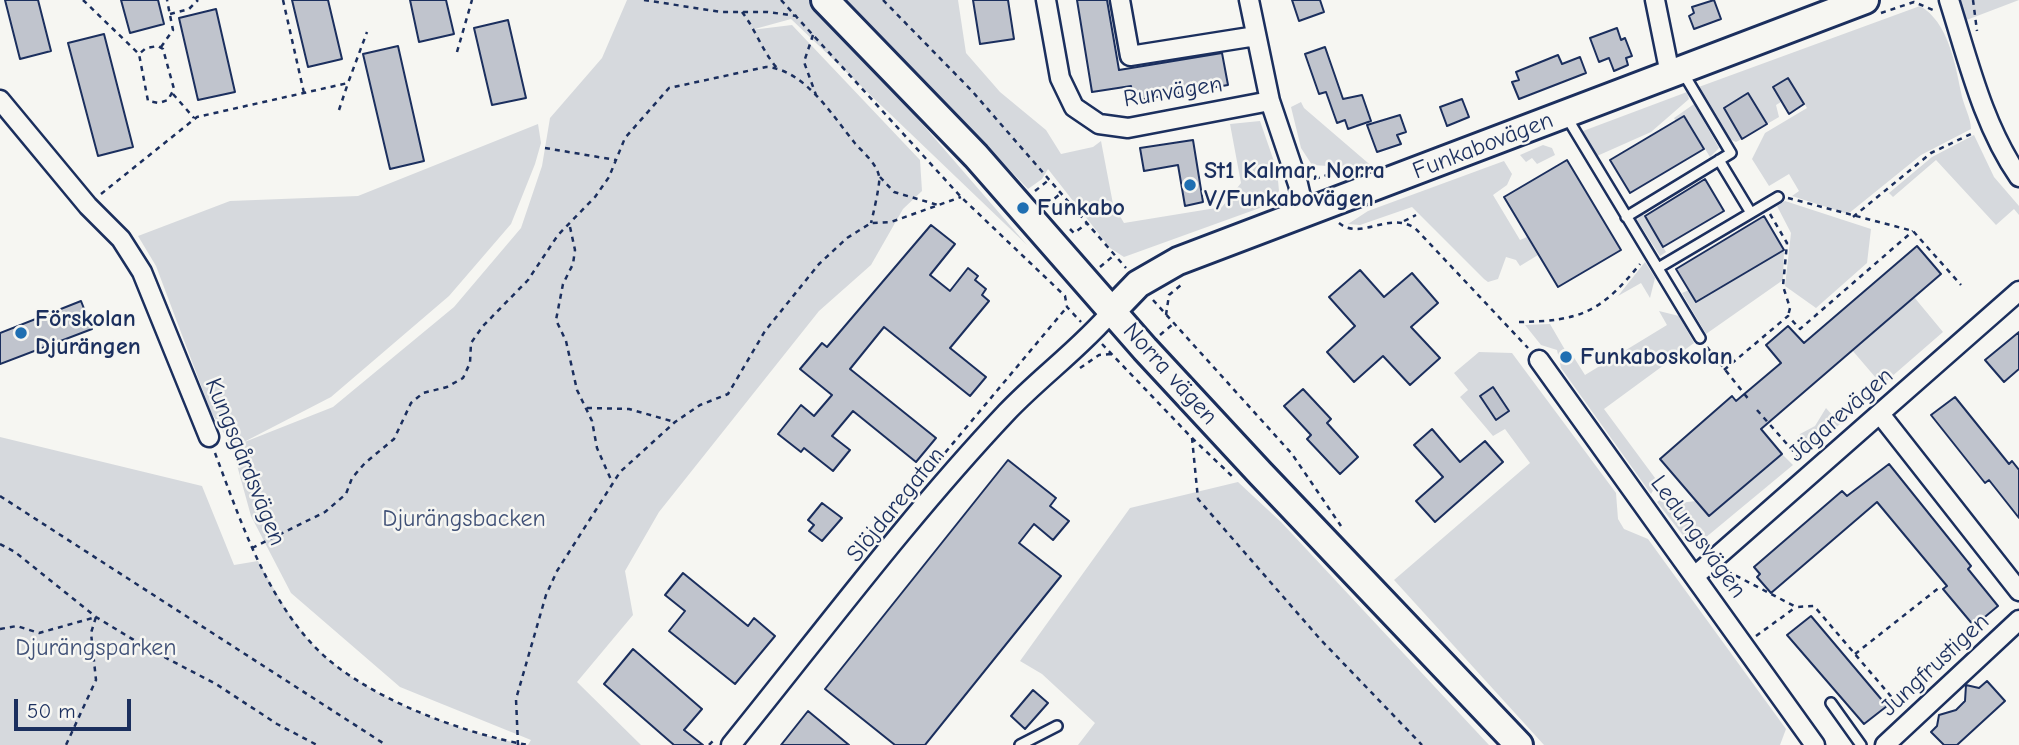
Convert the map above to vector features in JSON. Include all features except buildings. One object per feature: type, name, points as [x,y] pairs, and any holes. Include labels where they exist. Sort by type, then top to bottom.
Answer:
[{"type":"main road","name":"Norra vägen","points":[[825,0],[976,156],[1113,310],[1144,349],[1519,745]]},
{"type":"main road","name":"Funkabovägen","points":[[1113,310],[1138,284],[1178,261],[1865,0]]},
{"type":"street","name":"Runvägen","points":[[1046,0],[1060,78],[1074,107],[1099,124],[1128,128],[1270,101]]},
{"type":"street","points":[[1120,0],[1130,56],[1256,36]]},
{"type":"street","points":[[1249,0],[1270,101],[1298,184],[1305,214]]},
{"type":"street","points":[[1654,0],[1675,72]]},
{"type":"street","points":[[1949,0],[1988,120],[2006,158],[2019,177]]},
{"type":"street","name":"Kungsgårdsvägen","points":[[0,100],[88,206],[121,239],[142,272],[209,437]]},
{"type":"street","name":"Jägarevägen","points":[[1696,575],[2019,292]]},
{"type":"street","name":"Slöjdaregatan","points":[[731,745],[962,463],[1008,411],[1092,334],[1113,310]]},
{"type":"street","name":"Ledungsvägen","points":[[1539,360],[1696,575],[1815,745]]},
{"type":"street","points":[[1880,414],[2019,591]]},
{"type":"street","name":"Jungfrustigen","points":[[1885,745],[2019,620]]},
{"type":"lane","points":[[1626,217],[1731,153],[1675,72]]},
{"type":"lane","points":[[1565,115],[1700,338]]},
{"type":"lane","points":[[1720,160],[1751,213]]},
{"type":"lane","points":[[1658,268],[1778,197]]},
{"type":"lane","points":[[1831,703],[1861,745]]},
{"type":"lane","points":[[1020,745],[1057,726]]},
{"type":"path","points":[[83,0],[139,54]]},
{"type":"path","points":[[167,0],[173,30],[160,47],[146,48],[137,59],[148,100],[159,103],[173,94]]},
{"type":"path","points":[[170,14],[190,9],[198,0]]},
{"type":"path","points":[[283,0],[304,93]]},
{"type":"path","points":[[457,52],[472,0]]},
{"type":"path","points":[[644,0],[797,16]]},
{"type":"path","points":[[781,0],[961,197],[1065,296],[1068,307]]},
{"type":"path","points":[[883,0],[972,91],[1125,268]]},
{"type":"path","points":[[742,12],[756,31],[765,54],[777,68],[817,98],[873,163],[880,177],[894,192],[938,205]]},
{"type":"path","points":[[339,110],[367,32]]},
{"type":"path","points":[[814,34],[804,62],[817,98]]},
{"type":"path","points":[[160,47],[174,89],[173,94],[194,119]]},
{"type":"path","points":[[253,548],[325,512],[346,494],[352,478],[365,463],[394,439],[411,403],[424,393],[463,378],[470,363],[471,343],[483,326],[528,279],[542,255],[595,197],[625,138],[669,88],[738,72],[777,68]]},
{"type":"path","points":[[88,206],[194,119],[348,83]]},
{"type":"path","points":[[1853,217],[1931,153],[1977,131]]},
{"type":"path","points":[[545,148],[616,160]]},
{"type":"path","points":[[871,223],[880,177]]},
{"type":"path","points":[[1035,191],[1049,178]]},
{"type":"path","points":[[1047,205],[1061,193]]},
{"type":"path","points":[[518,744],[516,699],[546,595],[557,571],[612,482],[646,446],[675,422],[700,405],[728,394],[765,331],[819,264],[847,238],[871,223],[891,222],[961,197]]},
{"type":"path","points":[[1778,197],[1913,231],[1961,285]]},
{"type":"path","points":[[1724,370],[1788,316],[1790,308],[1783,286],[1787,243],[1765,205]]},
{"type":"path","points":[[1404,221],[1416,215]]},
{"type":"path","points":[[1337,221],[1342,226],[1361,229],[1391,220],[1404,221],[1415,228],[1539,360]]},
{"type":"path","points":[[1066,225],[1074,233],[1086,224]]},
{"type":"path","points":[[570,226],[575,250],[573,264],[562,284],[556,320],[566,341],[577,390],[587,408],[597,448],[612,482]]},
{"type":"path","points":[[1788,316],[1800,329],[1913,231]]},
{"type":"path","points":[[1519,323],[1548,322],[1584,314],[1616,294],[1648,253]]},
{"type":"path","points":[[1166,315],[1292,454],[1345,531]]},
{"type":"path","points":[[1700,338],[1750,401]]},
{"type":"path","points":[[1078,370],[1099,355],[1114,354]]},
{"type":"path","points":[[587,408],[629,409],[675,422]]},
{"type":"path","points":[[1757,410],[1812,473]]},
{"type":"path","name":"Kungsgårdsvägen","points":[[209,437],[253,548],[283,604],[314,647],[362,683],[414,712],[528,745]]},
{"type":"path","points":[[1192,438],[1198,499],[1320,639],[1422,745]]},
{"type":"path","points":[[0,496],[386,745]]},
{"type":"path","points":[[0,544],[15,552],[96,617],[147,648],[216,684],[277,724],[317,745]]},
{"type":"path","points":[[1715,558],[1726,570],[1796,607],[1814,606],[1911,720]]},
{"type":"path","points":[[1855,654],[1941,587]]},
{"type":"path","points":[[1744,644],[1796,607]]},
{"type":"path","points":[[0,629],[17,626],[39,633],[96,617]]},
{"type":"path","points":[[66,745],[96,680],[91,633],[96,617]]},
{"type":"green space","name":"Djurängsbacken","points":[[627,0],[815,0],[1027,245],[791,19],[751,30],[792,25],[920,160],[922,191],[903,209],[871,265],[819,311],[659,512],[625,571],[633,615],[577,682],[641,745],[528,745],[531,740],[400,687],[291,593],[251,516],[232,447],[211,412],[156,266],[138,236],[230,201],[358,196],[538,124],[541,143],[511,224],[449,296],[331,397],[242,443],[333,407],[454,307],[521,228],[542,166],[550,118],[602,58]]},
{"type":"green space","points":[[847,0],[958,0],[966,53],[1000,92],[1046,130],[1061,154],[1093,147],[1101,141],[1113,204],[1124,223],[1222,207],[1241,183],[1230,124],[1260,121],[1277,170],[1279,191],[1268,205],[1124,257],[1110,248],[1048,169],[1042,179],[1028,189]]},
{"type":"green space","points":[[1949,0],[2019,0],[1956,24]]},
{"type":"green space","points":[[1920,6],[1937,22],[1949,44],[1971,129],[1921,155],[1848,214],[1792,196],[1799,191],[1789,174],[1769,186],[1752,159],[1765,133],[1807,108],[1788,78],[1773,87],[1781,102],[1776,105],[1779,117],[1767,124],[1748,93],[1724,108],[1742,139],[1736,142],[1725,137],[1696,88]]},
{"type":"green space","points":[[1687,92],[1689,99],[1651,132],[1597,156],[1583,131]]},
{"type":"green space","points":[[1301,102],[1304,108],[1375,169],[1312,165],[1301,148],[1291,107]]},
{"type":"green space","points":[[1694,104],[1719,148],[1710,157],[1685,116],[1676,121],[1674,118]]},
{"type":"green space","points":[[1974,135],[1994,177],[2019,206],[2019,215],[2014,209],[1996,225],[1936,160],[1893,197],[1889,193],[1932,157]]},
{"type":"green space","points":[[1543,145],[1552,148],[1555,155],[1537,164],[1532,158],[1526,162],[1520,155]]},
{"type":"green space","points":[[1504,161],[1512,174],[1507,185],[1493,195],[1520,240],[1527,237],[1538,255],[1520,266],[1516,260],[1506,257],[1498,279],[1488,282],[1484,279],[1412,207],[1360,225],[1348,224],[1368,211]]},
{"type":"green space","points":[[1785,201],[1871,229],[1867,263],[1816,308],[1785,286],[1791,233],[1777,206]]},
{"type":"green space","points":[[1643,214],[1666,252],[1660,256],[1637,220]]},
{"type":"green space","points":[[1784,250],[1783,280],[1706,334],[1682,293],[1689,290],[1697,302]]},
{"type":"green space","points":[[1645,262],[1655,278],[1650,298],[1641,283],[1618,296]]},
{"type":"green space","points":[[1914,297],[1943,332],[1882,385],[1852,350]]},
{"type":"green space","points":[[1659,311],[1679,316],[1694,343],[1604,409],[1658,482],[1651,494],[1561,368],[1557,350],[1541,345],[1525,325],[1550,324],[1568,355],[1573,356],[1585,375],[1667,325]]},
{"type":"green space","points":[[1479,352],[1512,353],[1616,493],[1618,519],[1624,529],[1648,539],[1786,729],[1780,745],[1544,745],[1394,580],[1530,463],[1505,429],[1493,436],[1460,397],[1468,390],[1454,373]]},
{"type":"green space","points":[[1826,408],[1840,424],[1808,451],[1798,440],[1800,434],[1815,426]]},
{"type":"green space","name":"Djurängsparken","points":[[0,437],[202,486],[234,565],[258,561],[298,627],[334,664],[385,697],[414,710],[473,732],[528,745],[0,745]]},
{"type":"green space","points":[[1782,454],[1793,465],[1705,538],[1685,538],[1657,502],[1670,492],[1679,503],[1696,501],[1709,516]]},
{"type":"green space","points":[[1238,482],[1281,522],[1489,745],[1078,745],[1095,723],[1042,674],[1020,661],[1130,508]]},
{"type":"place","name":"St1 Kalmar, Norra V/Funkabovägen","points":[[1190,185]]},
{"type":"place","name":"Funkabo","points":[[1023,208]]},
{"type":"place","name":"Förskolan Djurängen","points":[[21,333]]},
{"type":"place","name":"Funkaboskolan","points":[[1566,357]]}]
